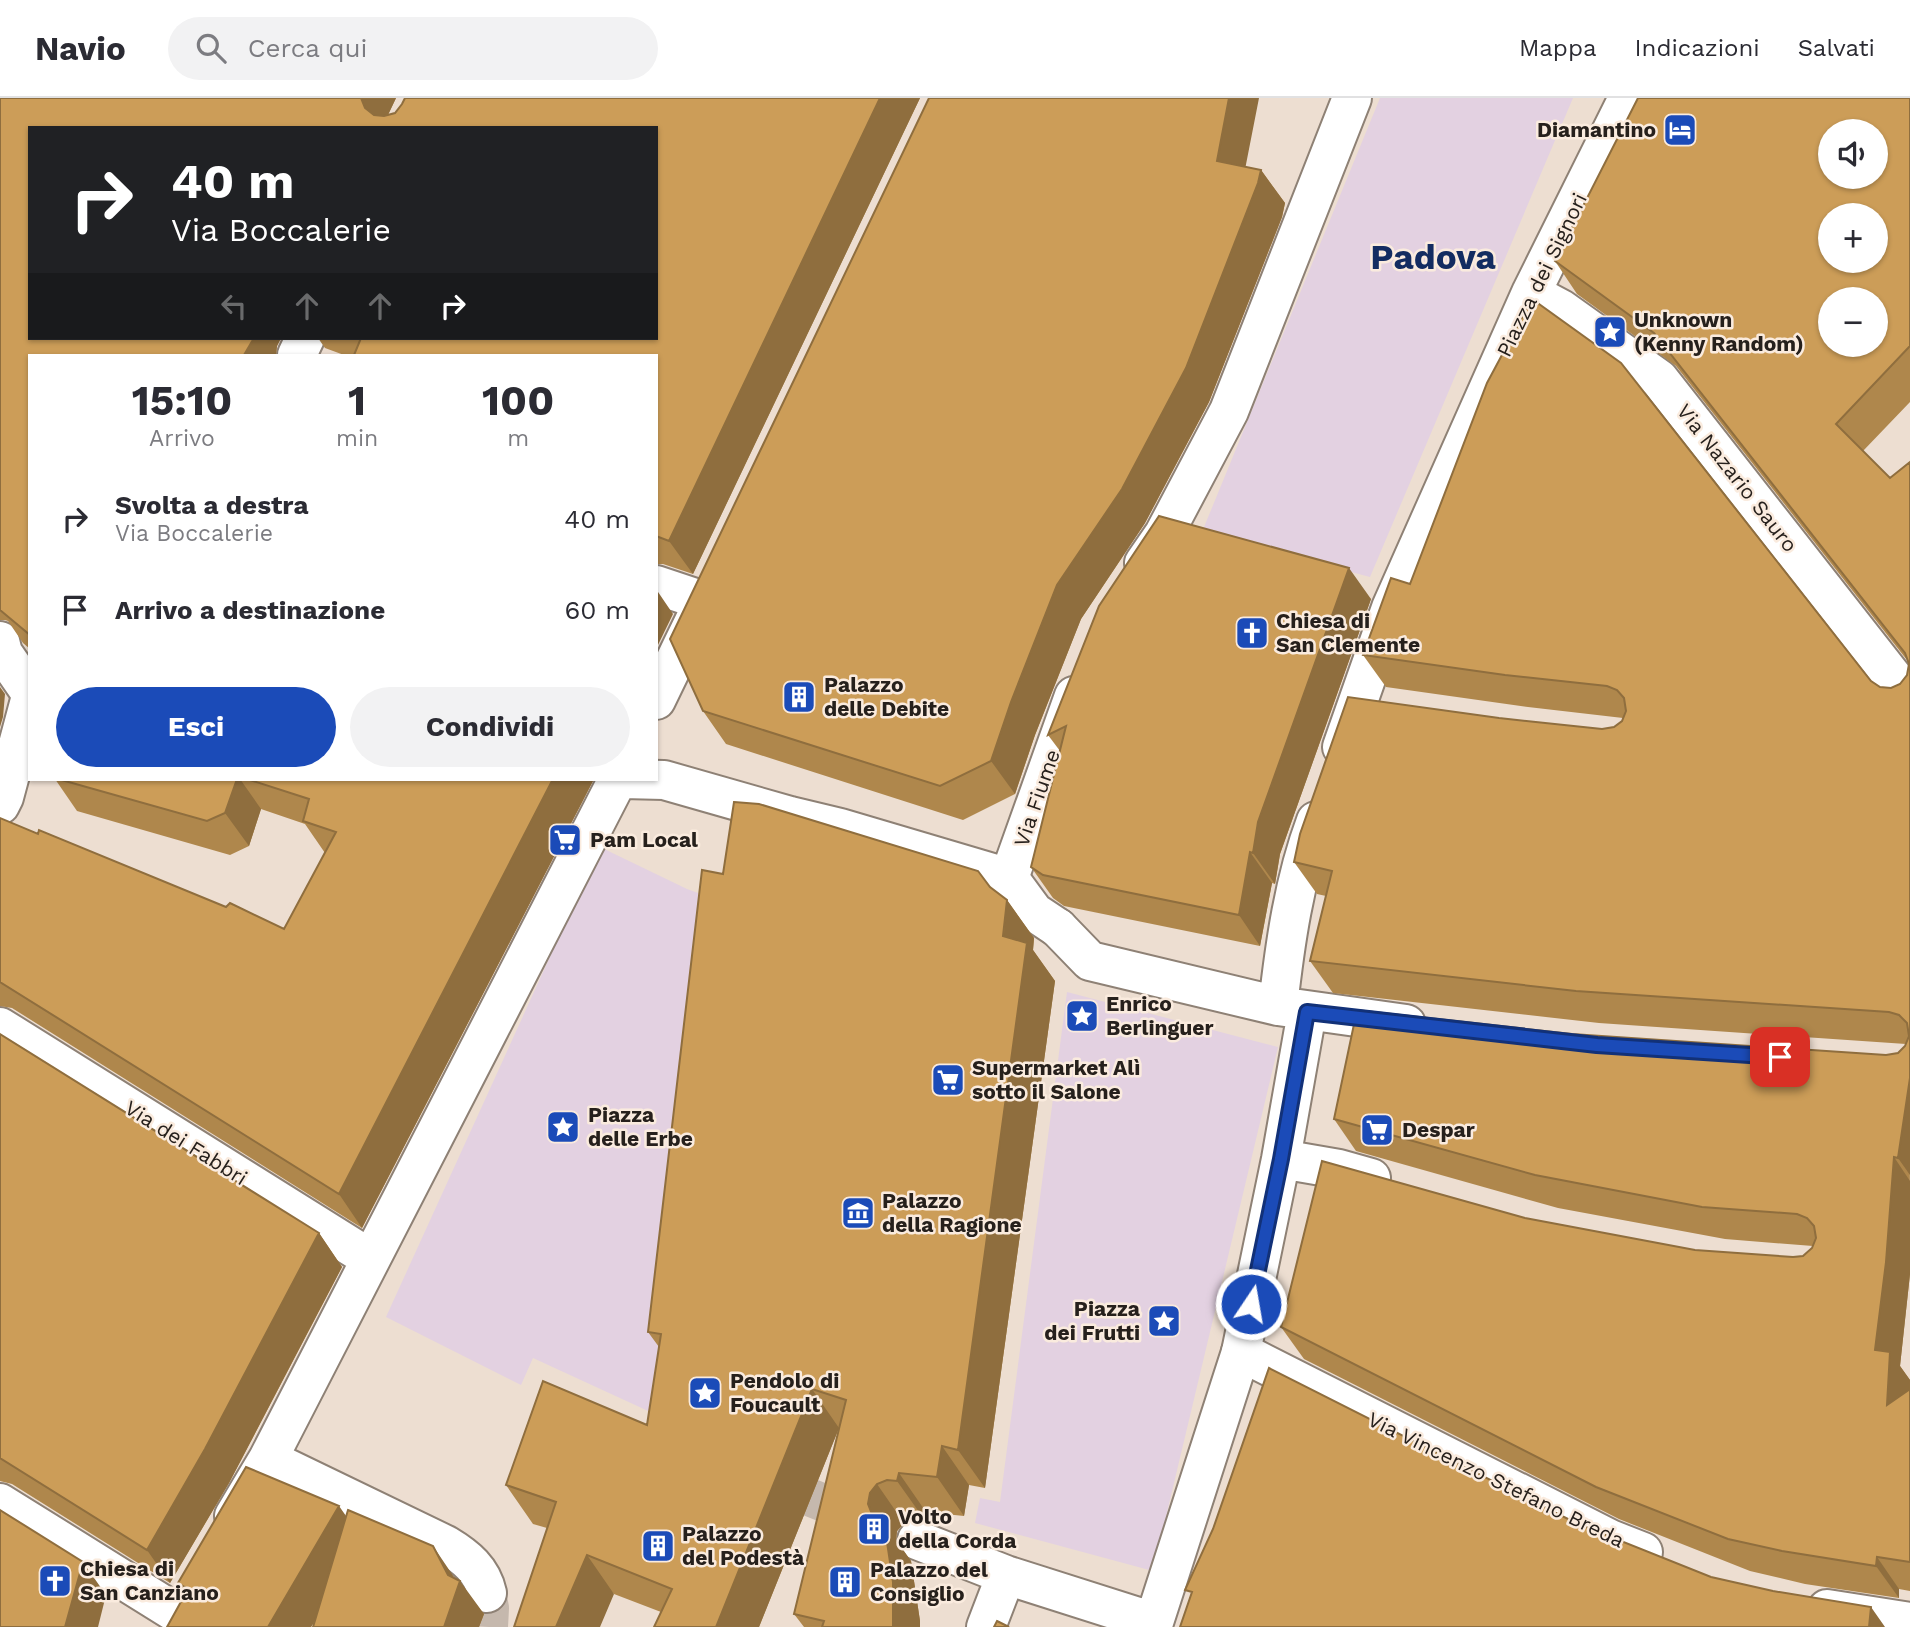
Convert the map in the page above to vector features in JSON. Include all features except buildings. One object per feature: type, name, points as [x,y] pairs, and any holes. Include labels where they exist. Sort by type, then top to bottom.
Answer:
[{"type":"street","points":[[1124,592],[1164,534],[1229,411],[1352,98]]},
{"type":"street","name":"Piazza dei Signori","points":[[1292,1009],[1284,953],[1301,860],[1391,608],[1531,293],[1628,98]]},
{"type":"street","name":"Via Nazario Sauro","points":[[1531,293],[1561,309],[1659,379],[1910,699]]},
{"type":"street","points":[[658,585],[710,589],[658,696]]},
{"type":"street","points":[[0,640],[3,653],[28,689]]},
{"type":"street","name":"Via Fiume","points":[[1009,878],[1055,743],[1086,665]]},
{"type":"street","points":[[0,687],[28,692]]},
{"type":"street","points":[[1357,705],[1396,710]]},
{"type":"street","points":[[0,805],[28,707]]},
{"type":"street","points":[[658,780],[840,828],[1009,878],[1034,912],[1058,928],[1090,961],[1292,1009],[1437,1027]]},
{"type":"street","points":[[218,1544],[268,1459],[620,781]]},
{"type":"street","points":[[918,1540],[1006,1575],[1154,1624],[1241,1353],[1281,1159],[1292,1009]]},
{"type":"street","name":"Via dei Fabbri","points":[[0,1027],[371,1259]]},
{"type":"street","points":[[1281,1159],[1339,1169],[1406,1188]]},
{"type":"street","name":"Via Vincenzo Stefano Breda","points":[[1241,1353],[1610,1539],[1671,1563]]},
{"type":"street","points":[[268,1459],[463,1555],[484,1580],[487,1593]]},
{"type":"street","points":[[0,1503],[174,1621],[198,1579]]},
{"type":"street","points":[[986,1627],[1006,1575]]},
{"type":"street","points":[[1789,1602],[1910,1622]]},
{"type":"shaded area","points":[[1380,98],[1573,98],[1370,577],[1202,532]]},
{"type":"shaded area","name":"Piazza delle Erbe","points":[[600,847],[687,889],[726,903],[659,1416],[533,1358],[521,1385],[386,1317]]},
{"type":"shaded area","points":[[1067,992],[1278,1047],[1153,1571],[975,1523],[980,1498],[1000,1502]]},
{"type":"tunnel","points":[[809,1497],[917,1540]]},
{"type":"tunnel","points":[[487,1593],[490,1608],[489,1627]]},
{"type":"place","name":"Diamantino","points":[[1680,130]]},
{"type":"place","name":"Unknown (Kenny Random)","points":[[1610,332]]},
{"type":"place","name":"Chiesa di San Clemente","points":[[1252,633]]},
{"type":"place","name":"Palazzo delle Debite","points":[[799,697]]},
{"type":"place","name":"Pam Local","points":[[565,840]]},
{"type":"place","name":"Enrico Berlinguer","points":[[1082,1016]]},
{"type":"place","name":"Supermarket Alì sotto il Salone","points":[[948,1080]]},
{"type":"place","name":"Piazza delle Erbe","points":[[563,1127]]},
{"type":"place","name":"Despar","points":[[1377,1130]]},
{"type":"place","name":"Palazzo della Ragione","points":[[858,1213]]},
{"type":"place","name":"Piazza dei Frutti","points":[[1164,1321]]},
{"type":"place","name":"Pendolo di Foucault","points":[[705,1393]]},
{"type":"place","name":"Volto della Corda","points":[[874,1529]]},
{"type":"place","name":"Palazzo del Podestà","points":[[658,1546]]},
{"type":"place","name":"Chiesa di San Canziano","points":[[55,1581]]},
{"type":"place","name":"Palazzo del Consiglio","points":[[845,1582]]},
{"type":"district","name":"Padova","points":[[1433,257]]},
{"type":"route","points":[[1251,1304],[1281,1159],[1307,1012],[1597,1045],[1780,1057]]}]
